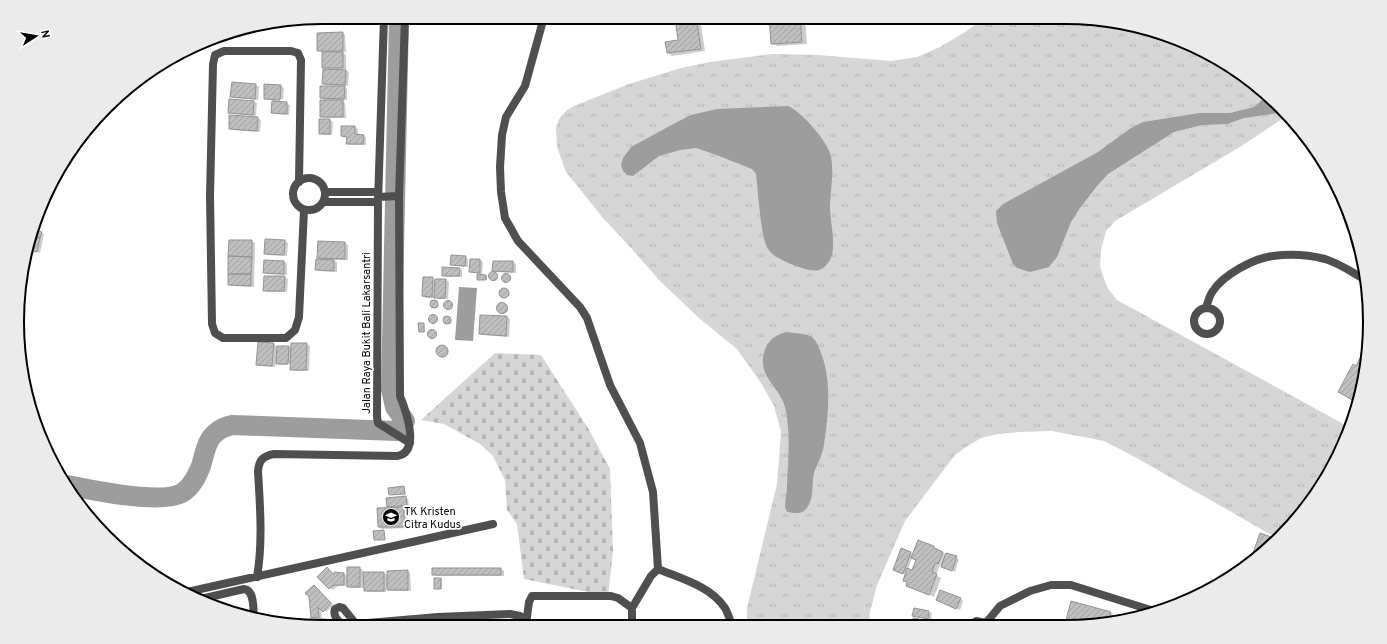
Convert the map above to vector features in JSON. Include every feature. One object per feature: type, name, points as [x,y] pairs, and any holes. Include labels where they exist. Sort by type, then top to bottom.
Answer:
[{"type":"street","name":"Jalan Raya Bukit Bali Lakarsantri","points":[[384,24],[377,417],[378,423],[407,441]]},
{"type":"street","points":[[257,577],[260,557],[261,529],[258,471],[259,463],[262,458],[274,454],[396,456],[402,455],[407,451],[407,441],[410,433],[406,410],[400,396],[398,196],[405,24]]},
{"type":"street","points":[[542,24],[525,86],[506,117],[502,135],[500,166],[501,192],[505,218],[518,240],[580,307],[587,318],[610,385],[640,443],[648,469],[653,492],[658,569],[651,576],[632,608],[632,620]]},
{"type":"street","points":[[299,182],[301,60],[298,53],[224,51],[215,55],[213,64],[210,196],[212,324],[215,333],[223,338],[286,338],[295,330],[299,316],[304,210]]},
{"type":"street","points":[[308,178],[318,180],[326,192],[324,202],[320,207],[315,210],[304,210],[295,202],[293,197],[295,186],[299,182],[308,178]]},
{"type":"street","points":[[326,192],[380,197]]},
{"type":"street","points":[[324,202],[398,196]]},
{"type":"street","points":[[1206,308],[1213,291],[1229,275],[1251,263],[1272,256],[1299,255],[1325,259],[1359,276]]},
{"type":"street","points":[[194,591],[493,524]]},
{"type":"street","points":[[658,569],[696,584],[713,596],[725,609],[730,620]]},
{"type":"street","points":[[989,620],[1000,606],[1030,591],[1051,585],[1071,585],[1146,609]]},
{"type":"street","points":[[208,597],[247,589],[252,598],[253,612]]},
{"type":"street","points":[[527,620],[529,602],[532,596],[611,596],[618,598],[632,608]]},
{"type":"street","points":[[409,620],[438,617],[510,614],[520,616],[523,620]]},
{"type":"green space","points":[[976,24],[1065,24],[1104,27],[1142,34],[1179,47],[1214,64],[1231,74],[1276,111],[1283,119],[1240,147],[1115,221],[1106,231],[1101,250],[1100,267],[1107,287],[1117,300],[1344,425],[1332,454],[1313,488],[1273,536],[1104,441],[1052,431],[998,434],[981,438],[955,455],[905,521],[877,585],[869,620],[747,620],[747,608],[777,484],[781,432],[774,406],[761,383],[737,349],[700,319],[659,280],[603,218],[566,172],[557,147],[556,128],[559,119],[567,110],[574,106],[629,84],[681,68],[710,62],[772,54],[818,55],[891,61],[917,57],[940,47]]},
{"type":"green space","points":[[495,353],[541,355],[588,428],[610,469],[613,551],[608,596],[524,579],[517,524],[507,510],[505,480],[493,456],[480,444],[444,424],[421,420]]},
{"type":"shaded area","points":[[1262,100],[1278,113],[1244,118],[1227,124],[1202,125],[1174,132],[1108,174],[1080,208],[1071,222],[1057,257],[1049,267],[1030,272],[1017,268],[1013,264],[997,223],[996,211],[1003,204],[1098,152],[1131,128],[1143,122],[1200,113],[1230,113],[1254,107]]},
{"type":"shaded area","points":[[788,106],[794,109],[806,120],[818,134],[830,153],[832,173],[830,208],[833,249],[830,260],[822,269],[812,270],[793,265],[775,256],[768,249],[763,236],[756,174],[752,169],[696,148],[680,150],[659,156],[633,176],[627,175],[623,171],[621,165],[623,158],[631,147],[691,115],[717,109]]},
{"type":"shaded area","points":[[459,287],[477,288],[473,341],[455,340]]},
{"type":"shaded area","points":[[786,332],[799,333],[814,339],[823,359],[828,383],[827,420],[821,457],[815,470],[812,494],[809,504],[803,512],[798,513],[787,512],[785,507],[789,446],[785,407],[783,400],[768,378],[763,365],[763,358],[767,344],[773,338]]},
{"type":"building","points":[[676,24],[697,24],[701,49],[667,53],[665,42],[678,40]]},
{"type":"building","points":[[770,24],[801,24],[802,42],[771,44]]},
{"type":"building","points":[[343,32],[343,51],[317,51],[317,33]]},
{"type":"building","points":[[322,52],[343,52],[343,68],[322,68]]},
{"type":"building","points":[[323,69],[346,70],[345,85],[322,84]]},
{"type":"building","points":[[232,82],[256,84],[255,99],[230,97]]},
{"type":"building","points":[[264,84],[281,85],[280,100],[264,99]]},
{"type":"building","points":[[320,86],[345,86],[344,99],[320,98]]},
{"type":"building","points":[[229,99],[254,101],[253,115],[228,113]]},
{"type":"building","points":[[320,100],[343,100],[343,117],[320,117]]},
{"type":"building","points":[[272,101],[287,102],[287,114],[271,113]]},
{"type":"building","points":[[229,115],[258,117],[257,131],[229,129]]},
{"type":"building","points":[[319,119],[330,119],[330,134],[319,134]]},
{"type":"building","points":[[341,126],[355,126],[355,134],[364,135],[363,144],[346,144],[347,137],[341,136]]},
{"type":"building","points":[[38,231],[42,232],[40,238],[37,237]]},
{"type":"building","points":[[37,237],[40,238],[37,252],[33,251]]},
{"type":"building","points":[[265,239],[285,240],[284,255],[264,254]]},
{"type":"building","points":[[229,240],[252,240],[252,257],[228,256]]},
{"type":"building","points":[[318,241],[345,242],[345,259],[317,258]]},
{"type":"building","points":[[451,255],[466,256],[465,266],[450,265]]},
{"type":"building","points":[[228,256],[252,257],[251,274],[228,274]]},
{"type":"building","points":[[316,259],[334,260],[334,271],[315,270]]},
{"type":"building","points":[[470,259],[480,259],[480,273],[469,272]]},
{"type":"building","points":[[264,260],[284,261],[284,274],[263,273]]},
{"type":"building","points":[[493,261],[513,261],[513,272],[492,271]]},
{"type":"building","points":[[442,267],[460,268],[459,276],[442,276]]},
{"type":"building","points":[[491,272],[495,272],[497,276],[495,280],[491,280],[489,278],[489,274]]},
{"type":"building","points":[[228,274],[251,274],[251,286],[228,285]]},
{"type":"building","points":[[477,274],[486,275],[486,280],[477,280]]},
{"type":"building","points":[[504,274],[508,274],[510,278],[508,282],[504,282],[502,280],[502,276]]},
{"type":"building","points":[[264,276],[285,276],[284,291],[263,291]]},
{"type":"building","points":[[423,277],[433,277],[432,297],[422,296]]},
{"type":"building","points":[[435,279],[446,279],[445,298],[434,298]]},
{"type":"building","points":[[502,288],[506,288],[509,293],[506,298],[502,298],[499,295],[499,291]]},
{"type":"building","points":[[432,300],[436,300],[438,304],[436,308],[432,308],[430,306],[430,302]]},
{"type":"building","points":[[446,301],[450,301],[452,305],[450,309],[446,309],[444,307],[444,303]]},
{"type":"building","points":[[502,302],[506,304],[508,308],[506,312],[502,314],[498,312],[496,308],[498,304]]},
{"type":"building","points":[[431,315],[435,315],[437,319],[435,323],[431,323],[429,321],[429,317]]},
{"type":"building","points":[[480,315],[507,316],[506,336],[479,334]]},
{"type":"building","points":[[445,316],[449,316],[451,320],[449,324],[445,324],[443,322],[443,318]]},
{"type":"building","points":[[418,323],[424,323],[424,332],[419,332]]},
{"type":"building","points":[[430,330],[434,330],[436,334],[434,338],[430,338],[428,336],[428,332]]},
{"type":"building","points":[[258,342],[274,343],[272,366],[256,365]]},
{"type":"building","points":[[291,343],[307,343],[306,370],[290,370]]},
{"type":"building","points":[[440,345],[444,345],[448,351],[444,357],[440,357],[436,353],[436,349]]},
{"type":"building","points":[[277,346],[289,346],[288,364],[276,364]]},
{"type":"building","points":[[1360,358],[1353,400],[1338,392],[1353,364],[1356,366]]},
{"type":"building","points":[[404,486],[405,494],[389,495],[388,488]]},
{"type":"building","points":[[406,496],[407,505],[387,507],[386,498]]},
{"type":"building","name":"TK Kristen Citra Kudus","points":[[404,507],[404,527],[378,527],[377,508]]},
{"type":"building","points":[[384,530],[385,540],[374,540],[373,531]]},
{"type":"building","points":[[1260,533],[1271,537],[1261,546],[1253,552]]},
{"type":"building","points":[[918,540],[934,546],[934,548],[943,552],[938,564],[935,563],[932,572],[937,574],[929,595],[906,586],[907,582],[903,581],[907,568],[912,570],[916,560],[911,558]]},
{"type":"building","points":[[901,548],[911,552],[903,574],[893,570]]},
{"type":"building","points":[[946,553],[957,556],[952,571],[941,567]]},
{"type":"building","points":[[327,567],[334,575],[334,572],[344,573],[344,585],[334,585],[329,589],[317,577]]},
{"type":"building","points":[[347,567],[360,567],[360,587],[347,587]]},
{"type":"building","points":[[432,568],[501,568],[501,575],[432,575]]},
{"type":"building","points":[[408,570],[408,590],[387,590],[387,571]]},
{"type":"building","points":[[363,572],[384,572],[384,591],[364,591]]},
{"type":"building","points":[[434,578],[441,578],[441,589],[434,589]]},
{"type":"building","points":[[314,585],[331,603],[323,612],[318,607],[319,617],[311,618],[309,597],[305,593]]},
{"type":"building","points":[[940,590],[961,598],[956,609],[936,600]]},
{"type":"building","points":[[1071,601],[1111,612],[1110,616],[1066,620]]},
{"type":"building","points":[[914,608],[929,611],[928,619],[912,616]]},
{"type":"waterway","points":[[399,24],[391,389],[395,407],[405,421]]},
{"type":"waterway","points":[[73,486],[109,493],[158,498],[182,493],[189,488],[196,477],[208,442],[214,434],[225,427],[232,425],[397,431]]},
{"type":"place","name":"TK Kristen Citra Kudus","points":[[391,517]]}]
